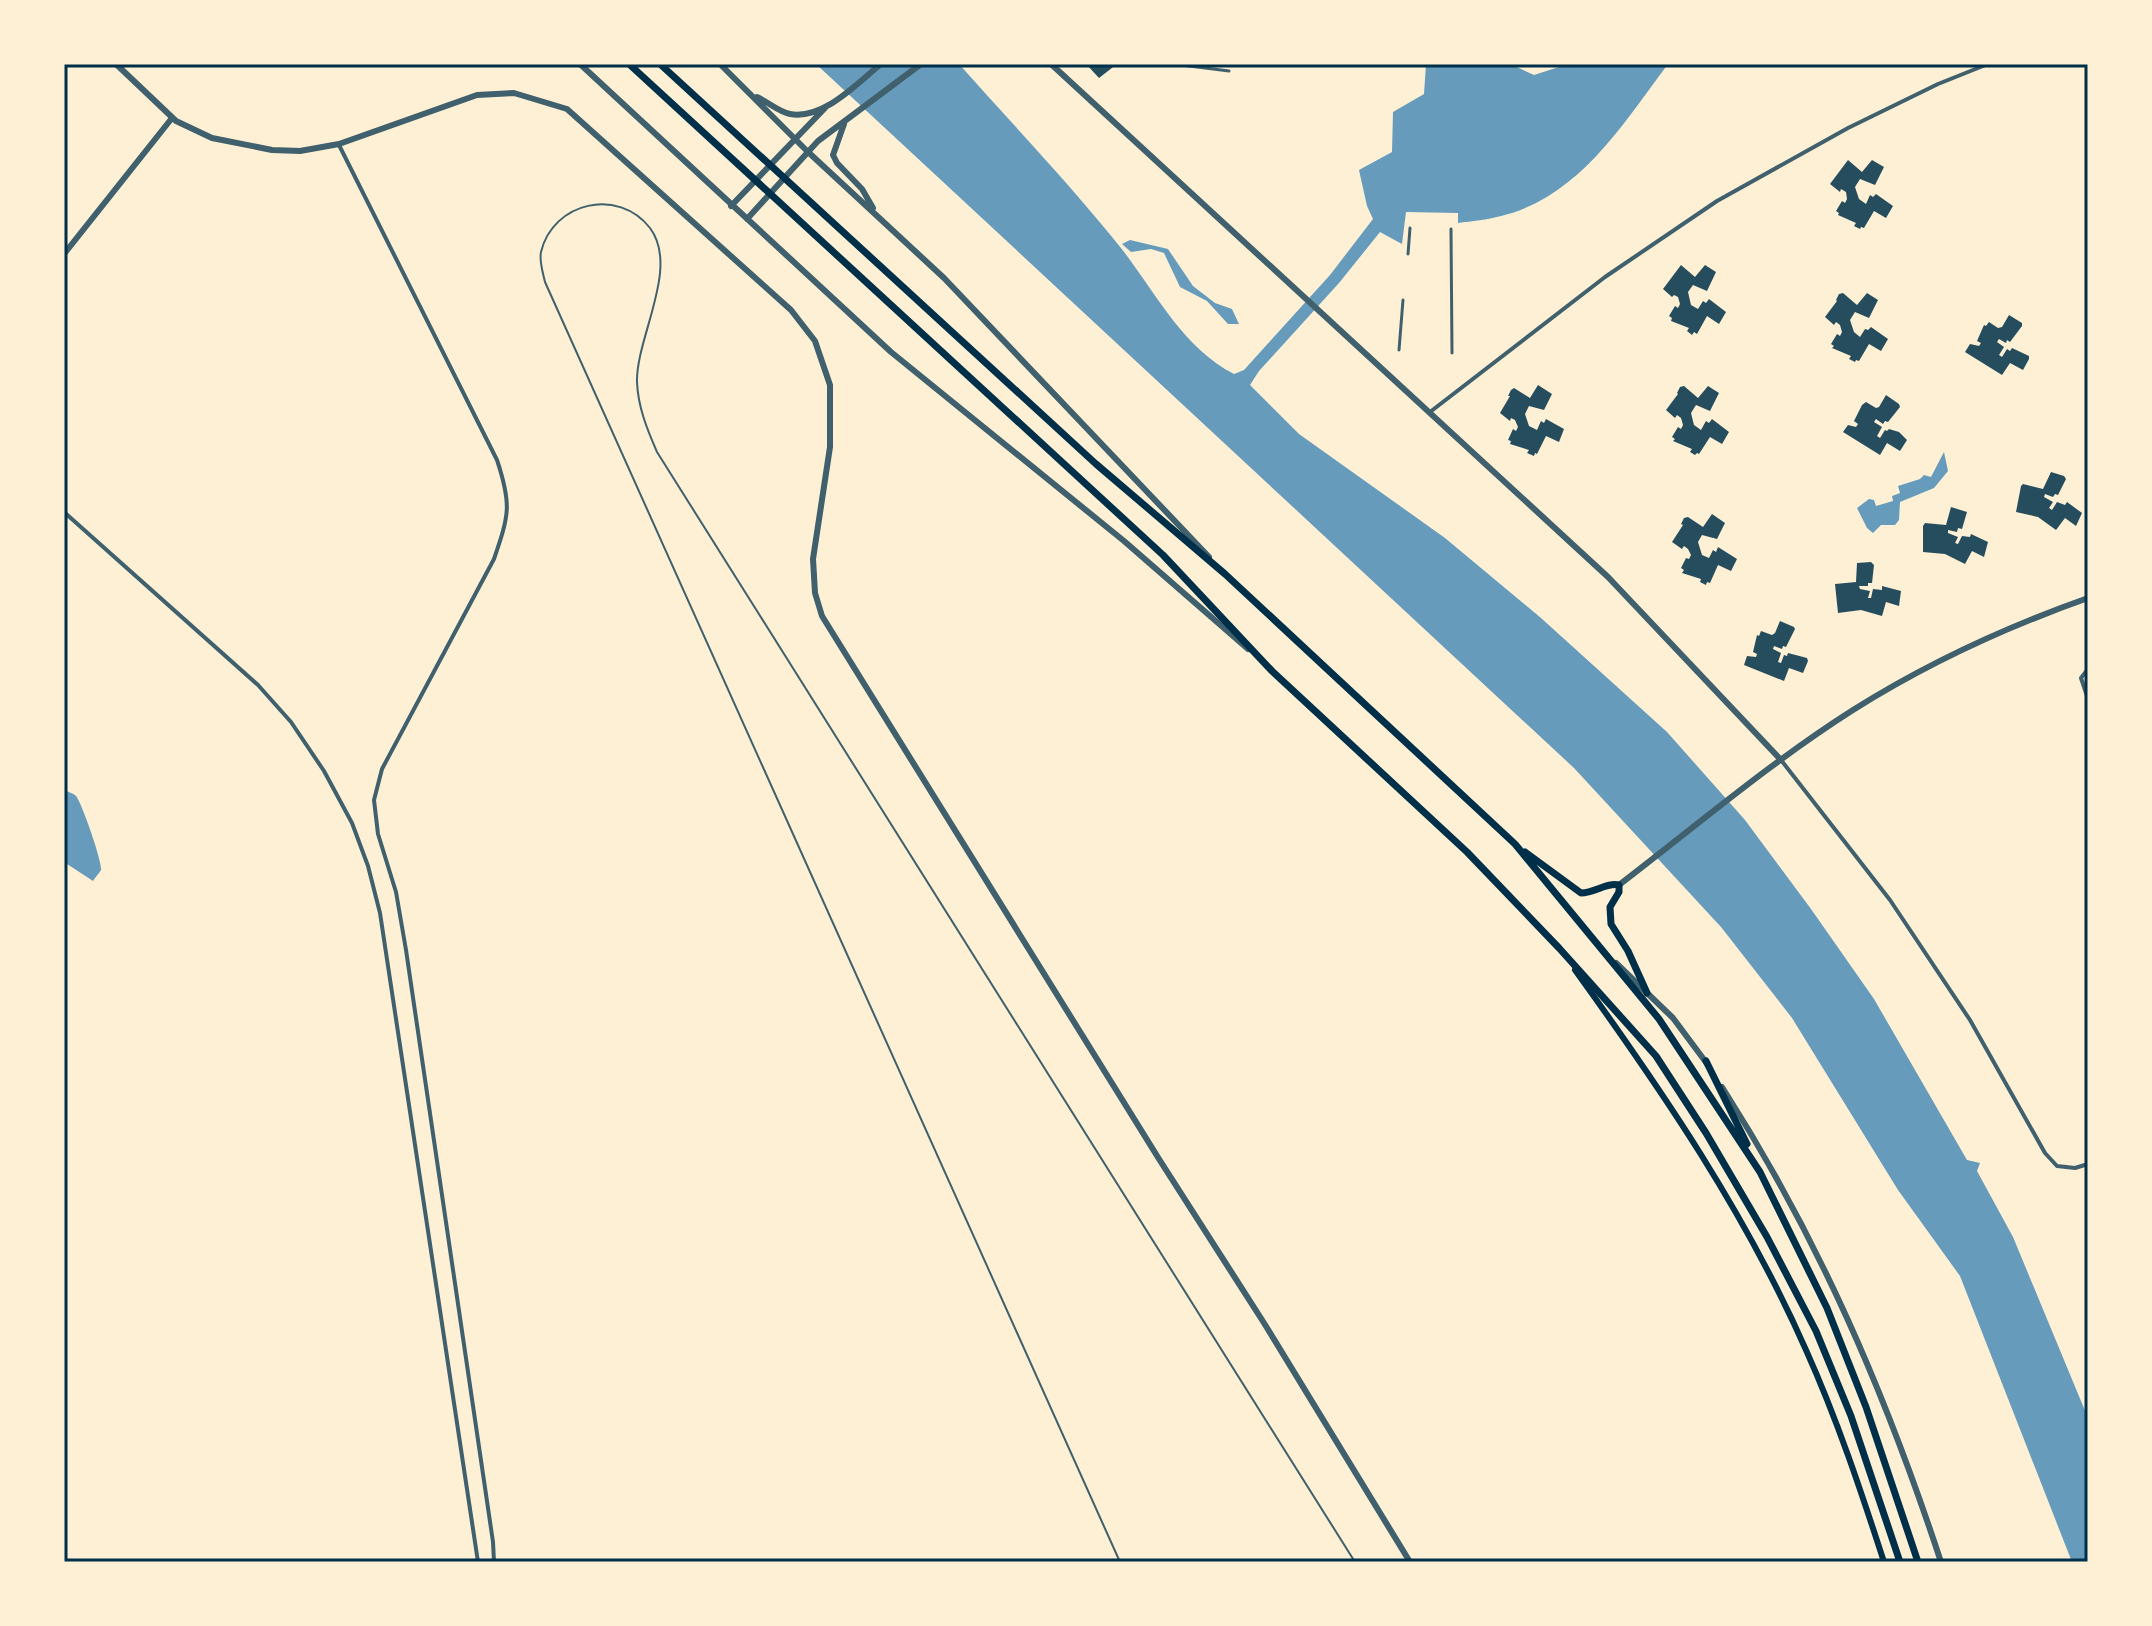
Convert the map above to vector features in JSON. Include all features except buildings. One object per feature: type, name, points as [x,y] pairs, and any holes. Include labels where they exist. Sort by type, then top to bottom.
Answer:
[{"type":"highway","points":[[629,64],[1163,555],[1272,671],[1467,852],[1656,1056],[1767,1237],[1816,1331],[1845,1402],[1900,1562]]},
{"type":"highway","points":[[660,64],[1096,464],[1225,574],[1515,844],[1581,893],[1595,892],[1613,883],[1619,885],[1619,892],[1610,907],[1611,924],[1628,951],[1647,993]]},
{"type":"highway","points":[[1515,844],[1659,1019],[1775,1200]]},
{"type":"highway","points":[[1706,1061],[1838,1336],[1866,1407],[1918,1562]]},
{"type":"main road","points":[[1559,948],[1694,1140],[1755,1247],[1806,1350],[1856,1476],[1884,1562]]},
{"type":"street","points":[[116,64],[172,118],[212,138],[272,150],[300,151],[339,144],[477,95],[514,93],[567,109],[791,310],[815,341],[830,385],[830,447],[813,559],[815,593],[822,616],[1410,1562]]},
{"type":"street","points":[[580,64],[891,352],[1124,541],[1272,671]]},
{"type":"street","points":[[720,64],[1023,359],[1225,574]]},
{"type":"street","points":[[731,206],[825,108],[881,64]]},
{"type":"street","points":[[747,219],[807,151],[921,64]]},
{"type":"street","points":[[1051,64],[1608,577],[1781,760],[1890,900],[1970,1020],[2045,1153],[2057,1166],[2075,1168],[2088,1164]]},
{"type":"street","points":[[1430,412],[1605,277],[1717,201],[1848,128],[1938,84],[1988,64]]},
{"type":"street","points":[[1181,65],[1229,71]]},
{"type":"street","points":[[752,95],[787,114],[799,115],[825,108]]},
{"type":"street","points":[[64,254],[172,118]]},
{"type":"street","points":[[844,124],[833,155],[862,189],[877,215]]},
{"type":"street","points":[[339,144],[497,460],[508,495],[506,525],[494,559],[382,769],[374,800],[378,834],[396,892],[406,950],[494,1562]]},
{"type":"street","points":[[1408,254],[1410,228]]},
{"type":"street","points":[[1451,229],[1452,353]]},
{"type":"street","points":[[1399,350],[1403,300]]},
{"type":"street","points":[[64,512],[258,685],[291,722],[316,758],[352,823],[368,866],[380,913],[478,1562]]},
{"type":"street","points":[[1619,885],[1781,760],[1851,711],[1930,666],[2021,623],[2088,598]]},
{"type":"street","points":[[2088,669],[2081,678],[2088,699]]},
{"type":"street","points":[[1595,942],[1673,1018],[1706,1061],[1757,1142],[1841,1299],[1893,1420],[1941,1562]]},
{"type":"lane","points":[[1120,1562],[545,282],[540,255],[549,232],[564,215],[585,205],[611,203],[626,209],[650,228],[659,249],[660,279],[640,352],[637,380],[640,410],[657,452],[1355,1562]]},
{"type":"water","points":[[816,64],[959,64],[1102,224],[1185,334],[1216,363],[1234,374],[1244,370],[1330,275],[1373,219],[1359,170],[1392,152],[1393,112],[1424,94],[1426,64],[1510,64],[1534,75],[1568,64],[1668,64],[1597,155],[1554,193],[1501,216],[1458,223],[1458,213],[1406,212],[1402,244],[1380,232],[1250,385],[1299,434],[1445,538],[1541,618],[1667,732],[1745,820],[1811,909],[1874,999],[1967,1160],[1980,1163],[1977,1171],[2013,1237],[2088,1418],[2088,1562],[2072,1562],[1960,1276],[1898,1190],[1792,1018],[1721,927],[1574,768]]},
{"type":"water","points":[[1130,240],[1168,249],[1193,286],[1215,303],[1232,309],[1239,324],[1228,324],[1207,301],[1180,287],[1164,253],[1151,249],[1131,252],[1122,244]]},
{"type":"water","points":[[1944,452],[1948,471],[1934,488],[1900,502],[1899,520],[1895,525],[1881,525],[1873,533],[1867,528],[1857,508],[1869,499],[1874,500],[1876,506],[1893,501],[1892,496],[1900,493],[1898,486],[1924,475],[1931,477]]},
{"type":"water","points":[[64,790],[79,800],[95,845],[101,870],[93,881],[64,862]]}]
